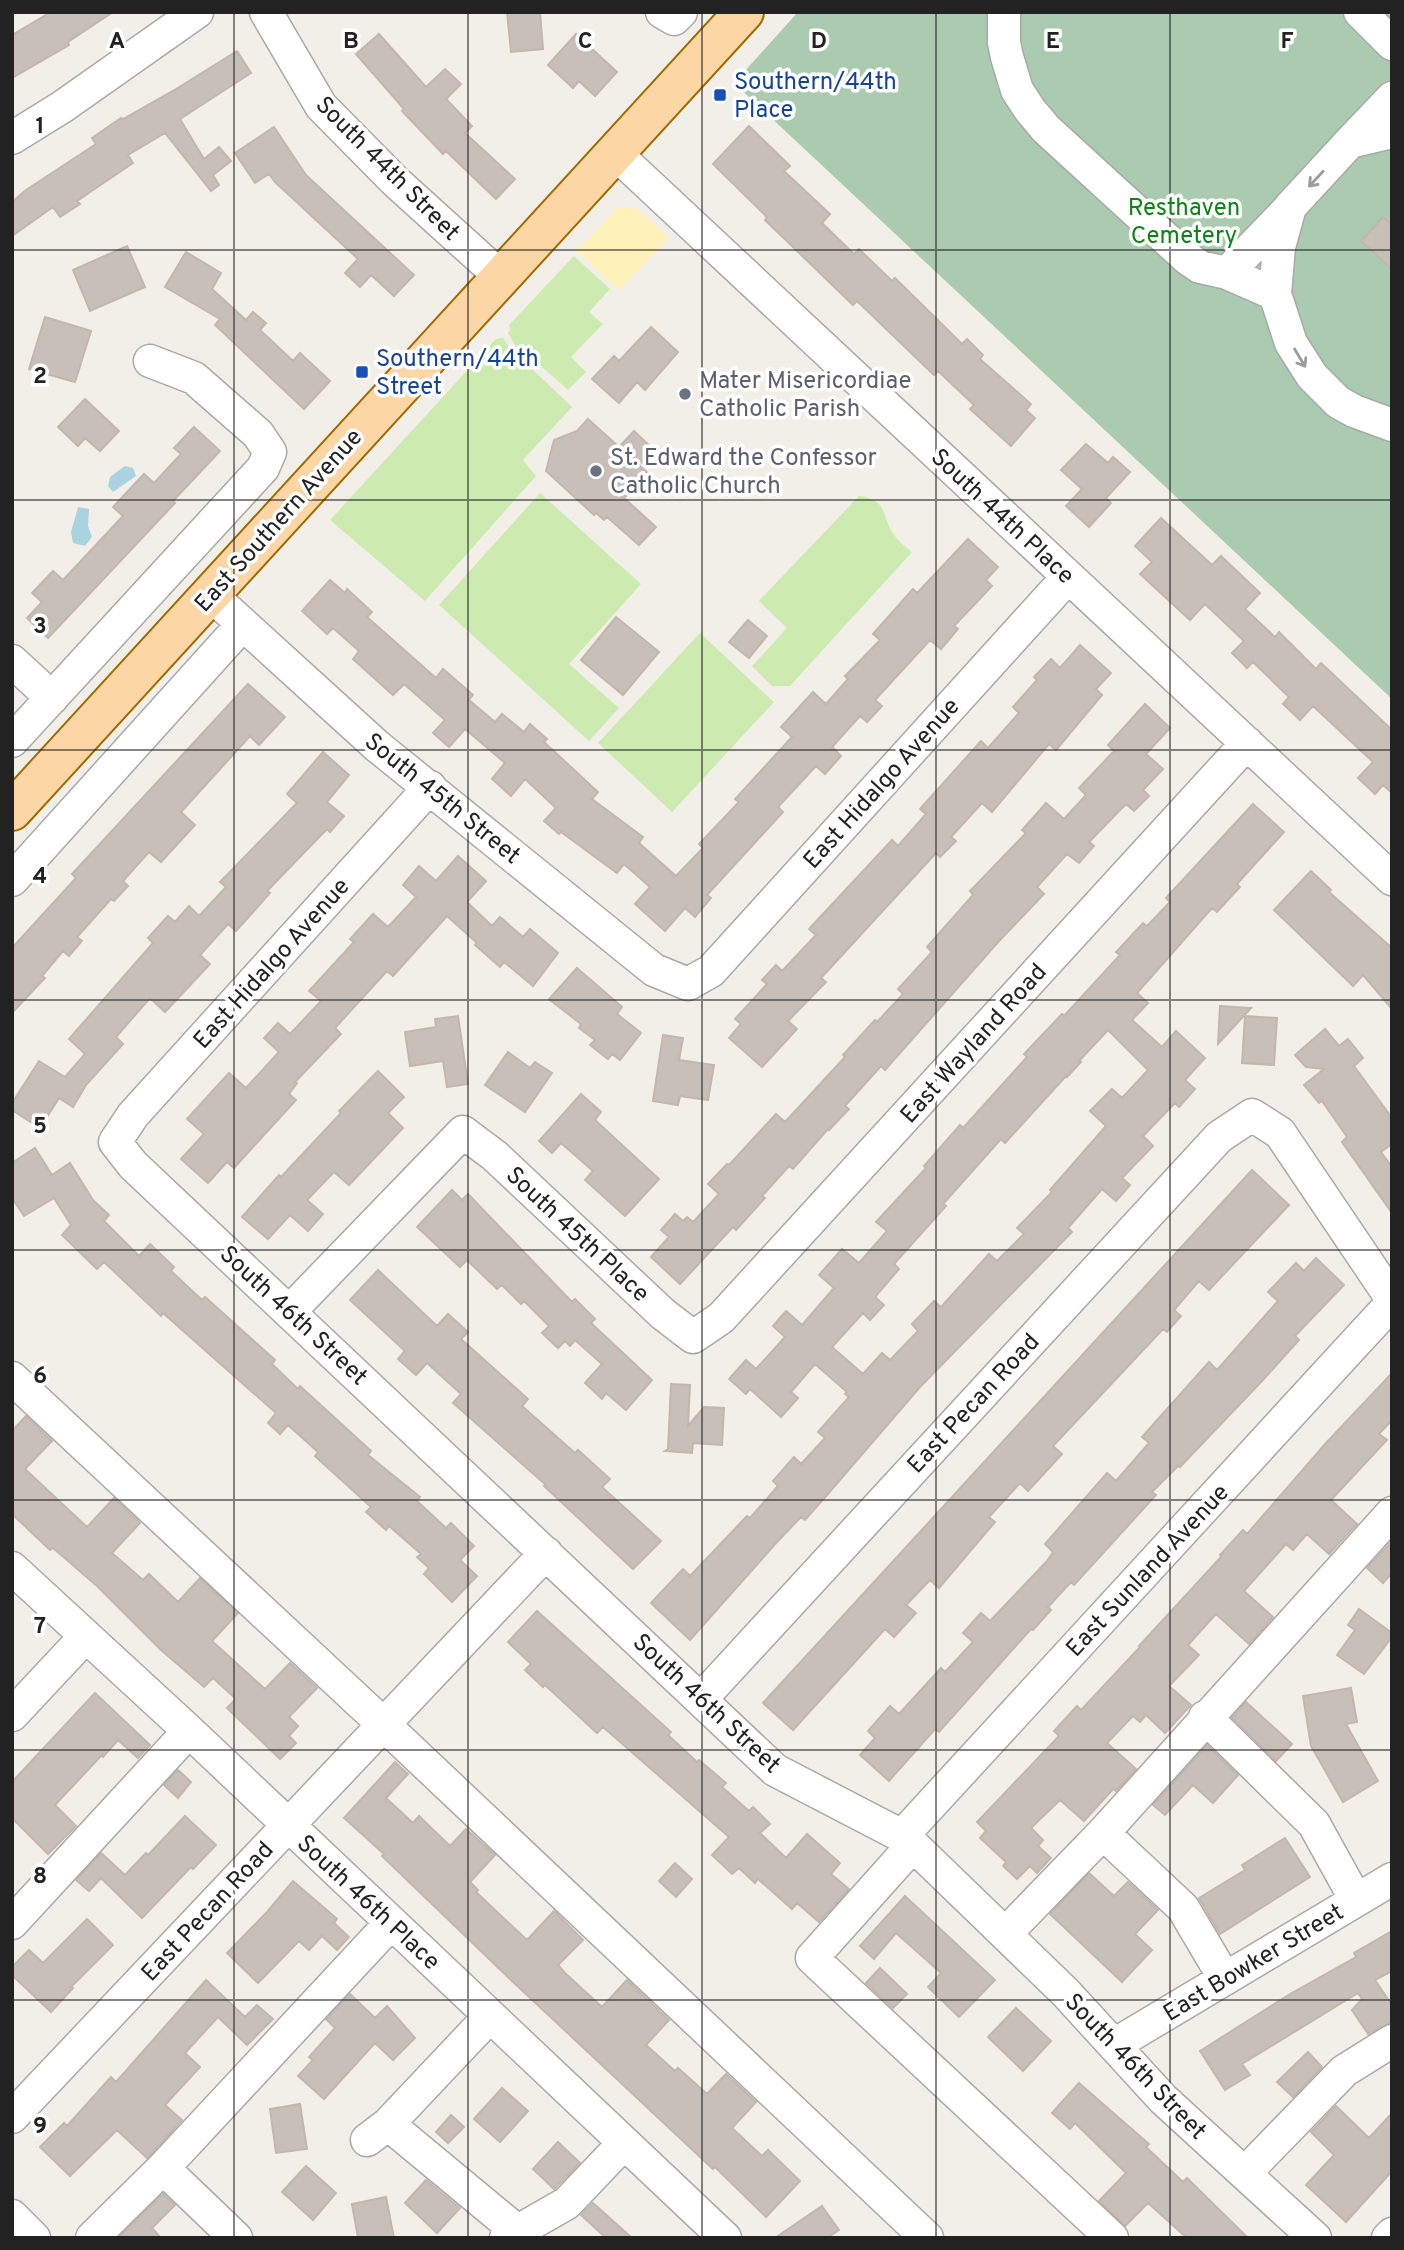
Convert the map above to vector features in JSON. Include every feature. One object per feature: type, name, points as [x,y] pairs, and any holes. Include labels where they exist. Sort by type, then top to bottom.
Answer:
[{"type":"main road","name":"East Southern Avenue","points":[[12,811],[744,12]]},
{"type":"street","points":[[12,138],[62,107],[197,12]]},
{"type":"street","name":"South 44th Street","points":[[265,12],[321,106],[396,183],[501,277]]},
{"type":"street","points":[[1004,12],[1004,43],[1017,90],[1046,129],[1187,258],[1200,267],[1227,273],[1275,294]]},
{"type":"street","points":[[1360,12],[1392,44]]},
{"type":"street","points":[[1227,273],[1392,98]]},
{"type":"street","points":[[1350,142],[1392,132]]},
{"type":"street","name":"South 44th Place","points":[[615,153],[1392,879]]},
{"type":"street","points":[[1290,207],[1279,247],[1275,294],[1291,343],[1312,376],[1338,402],[1392,425]]},
{"type":"street","name":"East Southern Avenue","points":[[12,741],[263,468],[270,452],[258,434],[194,378],[150,361]]},
{"type":"street","name":"East Hidalgo Avenue","points":[[688,984],[711,971],[1068,577]]},
{"type":"street","name":"South 45th Street","points":[[211,595],[377,746],[654,970],[688,984]]},
{"type":"street","name":"East Southern Avenue","points":[[12,880],[243,624]]},
{"type":"street","points":[[12,661],[52,698]]},
{"type":"street","name":"East Wayland Road","points":[[693,1337],[721,1318],[1247,743]]},
{"type":"street","name":"East Hidalgo Avenue","points":[[115,1142],[133,1115],[430,787]]},
{"type":"street","name":"East Pecan Road","points":[[701,1699],[1219,1137],[1252,1115],[1280,1133],[1392,1301]]},
{"type":"street","name":"South 45th Place","points":[[290,1311],[463,1132],[495,1156],[663,1314],[693,1337]]},
{"type":"street","name":"South 46th Street","points":[[115,1142],[134,1165],[775,1770],[907,1840],[1006,1933],[1163,2099],[1315,2238]]},
{"type":"street","name":"East Sunland Avenue","points":[[1112,2238],[812,1958],[907,1840],[1392,1301]]},
{"type":"street","points":[[12,1378],[384,1724],[927,2238]]},
{"type":"street","points":[[1006,1933],[1102,1833],[1392,1513]]},
{"type":"street","name":"East Pecan Road","points":[[12,2117],[546,1553]]},
{"type":"street","name":"South 46th Place","points":[[12,1568],[189,1731],[725,2238]]},
{"type":"street","points":[[12,1715],[86,1636]]},
{"type":"street","points":[[1205,1717],[1314,1824],[1356,1900]]},
{"type":"street","points":[[12,1923],[189,1731]]},
{"type":"street","points":[[1102,1833],[1183,1908],[1225,1979]]},
{"type":"street","name":"East Bowker Street","points":[[1114,2045],[1392,1879]]},
{"type":"street","points":[[92,2238],[163,2168],[391,1923]]},
{"type":"street","points":[[490,2016],[377,2132],[511,2235],[567,2203],[624,2143]]},
{"type":"street","points":[[1245,2173],[1343,2071],[1392,2040]]},
{"type":"street","points":[[163,2168],[236,2238]]},
{"type":"street","points":[[12,2216],[34,2238]]},
{"type":"street","points":[[1388,2238],[1392,2234]]},
{"type":"green space","name":"Resthaven Cemetery","points":[[798,12],[1392,12],[1392,699],[734,83]]},
{"type":"green space","points":[[574,256],[610,289],[589,312],[603,324],[571,357],[586,372],[568,390],[523,350],[516,347],[508,333],[509,325]]},
{"type":"green space","points":[[503,338],[508,346],[572,407],[523,460],[536,476],[425,601],[330,520],[496,339]]},
{"type":"green space","points":[[540,493],[641,584],[569,664],[619,708],[589,741],[439,605]]},
{"type":"green space","points":[[859,496],[876,501],[890,529],[912,552],[790,686],[772,686],[752,666],[787,628],[759,601]]},
{"type":"green space","points":[[700,633],[774,702],[672,812],[598,743]]},
{"type":"sand","points":[[619,207],[638,209],[669,238],[619,290],[576,251]]},
{"type":"water","points":[[125,466],[133,468],[136,476],[113,492],[108,486],[110,477]]},
{"type":"water","points":[[78,507],[89,509],[88,526],[92,537],[85,546],[73,543],[71,532]]},
{"type":"building","points":[[51,12],[113,12],[68,42],[69,45],[12,78],[12,35]]},
{"type":"building","points":[[507,12],[540,12],[543,49],[511,52]]},
{"type":"building","points":[[379,34],[426,87],[445,69],[461,84],[446,99],[472,126],[465,133],[515,179],[496,199],[446,151],[443,154],[402,111],[404,109],[356,54]]},
{"type":"building","points":[[576,34],[617,72],[595,96],[579,81],[573,88],[548,65]]},
{"type":"building","points":[[237,51],[251,73],[180,119],[204,159],[219,147],[231,161],[213,175],[219,185],[211,191],[165,133],[128,155],[133,163],[77,201],[80,204],[60,217],[53,207],[12,236],[12,202],[26,190],[96,144],[92,138],[121,118],[176,89]]},
{"type":"building","points":[[749,126],[790,166],[784,171],[830,214],[822,223],[854,254],[859,249],[892,281],[895,278],[962,344],[967,339],[983,355],[980,359],[1031,404],[1026,410],[1035,418],[1011,446],[970,409],[974,405],[938,371],[934,375],[857,301],[853,305],[765,220],[767,217],[713,164]]},
{"type":"building","points":[[274,127],[306,175],[414,275],[394,296],[371,275],[360,287],[345,273],[358,259],[269,174],[255,183],[235,153]]},
{"type":"building","points":[[1383,217],[1392,225],[1392,269],[1361,241]]},
{"type":"building","points":[[127,246],[145,287],[90,311],[73,270]]},
{"type":"building","points":[[186,252],[221,273],[212,289],[246,320],[253,312],[266,323],[260,330],[293,361],[300,353],[330,381],[304,409],[215,325],[220,319],[165,287]]},
{"type":"building","points":[[45,317],[91,331],[75,382],[29,369]]},
{"type":"building","points":[[651,327],[678,352],[645,390],[637,382],[619,403],[592,379],[614,356],[619,361]]},
{"type":"building","points":[[85,399],[119,431],[100,451],[85,438],[78,446],[58,427]]},
{"type":"building","name":"St. Edward the Confessor Catholic Church","points":[[588,419],[619,447],[634,431],[654,450],[639,465],[648,473],[624,498],[656,527],[639,545],[607,517],[604,520],[596,513],[594,515],[546,471],[554,440],[577,431]]},
{"type":"building","points":[[194,427],[220,451],[48,638],[27,618],[42,602],[32,593],[53,571],[63,580],[123,516],[113,507],[144,474],[154,483],[181,454],[174,448]]},
{"type":"building","points":[[1086,444],[1108,463],[1113,457],[1130,472],[1106,498],[1111,503],[1089,527],[1066,506],[1082,489],[1061,470]]},
{"type":"building","points":[[1161,518],[1212,565],[1221,556],[1260,593],[1245,609],[1275,637],[1279,632],[1316,669],[1321,663],[1392,730],[1392,793],[1383,785],[1375,794],[1358,778],[1373,762],[1313,706],[1300,720],[1283,704],[1289,697],[1253,662],[1247,668],[1232,653],[1244,641],[1205,604],[1190,620],[1140,574],[1152,562],[1135,546]]},
{"type":"building","points":[[968,539],[998,567],[986,580],[992,586],[954,626],[958,629],[941,649],[930,640],[875,700],[882,706],[867,722],[860,716],[832,747],[841,756],[825,774],[816,766],[778,807],[783,812],[707,895],[711,898],[695,917],[685,908],[665,931],[635,904],[650,887],[624,864],[617,873],[561,832],[559,834],[544,821],[556,808],[525,779],[511,796],[492,779],[505,763],[465,729],[449,747],[433,733],[445,720],[404,684],[393,695],[353,659],[359,651],[333,628],[327,634],[302,611],[330,580],[345,593],[347,589],[372,612],[367,617],[436,678],[443,669],[473,695],[469,700],[495,722],[502,714],[524,732],[530,724],[547,739],[544,742],[598,792],[592,799],[643,837],[639,843],[676,876],[703,848],[699,844],[739,802],[735,799],[792,737],[781,727],[813,692],[826,704],[848,679],[845,676],[880,640],[873,634],[913,589],[917,593]]},
{"type":"building","points":[[616,617],[659,652],[623,695],[581,660]]},
{"type":"building","points":[[748,620],[767,636],[749,658],[729,642]]},
{"type":"building","points":[[1080,645],[1111,673],[1096,689],[1102,695],[1056,750],[1049,744],[992,812],[982,803],[951,837],[956,841],[940,857],[936,853],[821,978],[826,982],[788,1021],[797,1029],[762,1067],[729,1038],[741,1024],[735,1019],[767,984],[762,980],[776,965],[782,971],[816,935],[809,929],[892,840],[898,846],[926,814],[920,809],[981,741],[988,748],[1019,713],[1013,707],[1037,680],[1034,677],[1051,659],[1060,668]]},
{"type":"building","points":[[248,684],[285,717],[259,745],[250,736],[181,812],[195,825],[161,862],[149,852],[123,881],[128,886],[114,901],[111,899],[77,937],[82,941],[69,956],[63,951],[42,976],[45,978],[12,1013],[12,948],[76,878],[72,874]]},
{"type":"building","points":[[1145,704],[1170,728],[1146,754],[1163,769],[1143,790],[1149,796],[1134,811],[1126,804],[1089,842],[1094,846],[1079,863],[1067,854],[1037,887],[1044,894],[885,1070],[881,1066],[845,1106],[849,1109],[793,1169],[789,1166],[736,1230],[733,1227],[680,1284],[651,1257],[669,1237],[661,1230],[675,1214],[683,1221],[687,1217],[693,1222],[719,1194],[708,1184],[776,1114],[785,1122],[875,1020],[877,1022],[903,994],[898,989],[932,952],[927,947],[973,895],[970,891],[1026,833],[1022,830],[1046,803],[1064,819],[1086,795],[1079,788],[1114,751],[1108,745]]},
{"type":"building","points":[[323,752],[349,775],[327,802],[344,816],[330,832],[327,829],[267,891],[270,893],[236,931],[228,924],[200,955],[210,964],[165,1012],[150,998],[116,1037],[123,1044],[86,1085],[73,1107],[59,1098],[40,1128],[12,1110],[12,1103],[39,1061],[65,1077],[85,1054],[69,1039],[153,943],[148,938],[168,916],[175,922],[189,906],[199,916],[226,887],[220,882],[297,803],[287,794]]},
{"type":"building","points":[[1253,804],[1284,832],[1237,884],[1240,887],[1217,912],[1212,908],[1137,993],[1148,1003],[1132,1020],[1162,1047],[1176,1031],[1205,1058],[1185,1080],[1195,1089],[1179,1107],[1175,1103],[1143,1136],[1153,1146],[1122,1178],[1130,1185],[1116,1201],[1102,1189],[1068,1228],[1072,1232],[920,1387],[805,1520],[801,1517],[777,1542],[690,1640],[651,1603],[683,1569],[690,1576],[747,1516],[750,1518],[778,1486],[773,1481],[794,1457],[801,1464],[825,1438],[818,1432],[849,1397],[845,1394],[847,1392],[815,1364],[791,1392],[798,1398],[781,1417],[750,1389],[746,1394],[729,1379],[746,1360],[756,1369],[785,1337],[773,1326],[786,1311],[802,1325],[834,1288],[819,1275],[842,1249],[859,1263],[887,1231],[876,1222],[926,1168],[924,1166],[960,1125],[963,1128],[1027,1057],[1024,1054],[1062,1014],[1064,1016],[1120,955],[1116,952],[1143,923],[1147,926],[1170,902],[1166,898]],"holes":[[[1108,1030],[1148,1070],[1122,1098],[1112,1089],[1090,1111],[1106,1126],[1050,1190],[1052,1192],[1017,1228],[1024,1234],[997,1261],[989,1254],[941,1307],[934,1301],[912,1324],[918,1331],[890,1360],[882,1353],[863,1374],[832,1347],[863,1313],[870,1320],[884,1305],[875,1297],[899,1269],[894,1264],[1001,1139],[1005,1143]]]},
{"type":"building","points":[[458,856],[486,881],[467,902],[492,926],[500,917],[523,937],[530,929],[558,953],[533,986],[504,962],[500,967],[447,916],[393,976],[387,971],[335,1028],[341,1034],[295,1082],[297,1083],[289,1094],[296,1100],[234,1168],[227,1162],[208,1183],[181,1159],[204,1134],[187,1119],[229,1073],[246,1088],[279,1052],[264,1038],[278,1023],[290,1034],[321,1001],[309,991],[354,942],[350,939],[373,914],[388,927],[416,897],[403,885],[419,866],[436,881]]},
{"type":"building","points":[[1311,871],[1331,890],[1329,892],[1392,948],[1392,1009],[1363,975],[1353,986],[1274,910]]},
{"type":"building","points":[[577,968],[622,1007],[617,1014],[641,1033],[620,1060],[612,1054],[608,1059],[590,1045],[595,1040],[579,1028],[581,1024],[549,999]]},
{"type":"building","points":[[1220,1006],[1251,1008],[1218,1044]]},
{"type":"building","points":[[458,1016],[468,1084],[447,1087],[443,1061],[410,1066],[405,1032],[436,1027],[435,1019]]},
{"type":"building","points":[[1245,1016],[1277,1018],[1274,1065],[1242,1063]]},
{"type":"building","points":[[1325,1029],[1339,1046],[1348,1039],[1363,1058],[1354,1066],[1392,1118],[1392,1144],[1381,1152],[1392,1167],[1392,1213],[1342,1142],[1347,1137],[1322,1101],[1319,1103],[1304,1085],[1324,1069],[1306,1067],[1295,1055]]},
{"type":"building","points":[[663,1035],[683,1038],[679,1060],[714,1065],[708,1100],[680,1096],[678,1105],[653,1101]]},
{"type":"building","points":[[508,1052],[530,1068],[535,1062],[552,1073],[525,1112],[485,1085]]},
{"type":"building","points":[[378,1071],[404,1097],[388,1113],[403,1128],[349,1185],[334,1172],[307,1200],[323,1214],[308,1231],[290,1215],[268,1239],[242,1217]]},
{"type":"building","points":[[581,1094],[601,1112],[595,1120],[659,1179],[625,1216],[585,1180],[593,1171],[561,1143],[552,1153],[539,1141]]},
{"type":"building","points":[[35,1148],[52,1175],[70,1163],[93,1200],[109,1215],[104,1221],[139,1256],[150,1244],[174,1267],[171,1271],[202,1300],[205,1297],[275,1360],[272,1364],[298,1389],[300,1386],[371,1451],[368,1455],[420,1497],[417,1501],[446,1528],[451,1523],[474,1546],[460,1560],[477,1576],[452,1602],[424,1574],[429,1568],[417,1557],[421,1554],[389,1526],[386,1530],[366,1512],[371,1507],[315,1456],[318,1452],[288,1425],[280,1434],[268,1423],[276,1413],[163,1313],[161,1316],[104,1262],[97,1269],[62,1235],[71,1225],[54,1198],[24,1216],[12,1198],[12,1163]]},
{"type":"building","points":[[1252,1170],[1289,1205],[1209,1290],[1199,1281],[1174,1310],[1181,1316],[1167,1332],[1163,1329],[1053,1446],[1062,1454],[1028,1491],[1020,1483],[989,1517],[995,1522],[939,1588],[930,1580],[906,1605],[916,1613],[894,1637],[885,1629],[793,1730],[763,1703]]},
{"type":"building","points":[[452,1190],[462,1200],[468,1194],[572,1302],[575,1299],[595,1319],[591,1323],[652,1380],[626,1410],[606,1393],[602,1399],[585,1383],[602,1364],[575,1340],[570,1346],[565,1341],[558,1348],[542,1333],[549,1326],[524,1301],[521,1304],[502,1285],[497,1289],[467,1260],[460,1267],[417,1227]]},
{"type":"building","points":[[1316,1258],[1344,1285],[1295,1336],[1299,1340],[1262,1381],[1180,1467],[1152,1492],[1156,1495],[1074,1585],[1071,1582],[1048,1607],[1051,1610],[939,1732],[935,1729],[889,1781],[860,1755],[875,1738],[868,1731],[890,1706],[899,1714],[941,1668],[945,1672],[973,1642],[963,1633],[981,1613],[990,1621],[1047,1561],[1053,1552],[1045,1544],[1107,1473],[1116,1481],[1149,1443],[1142,1437],[1209,1362],[1217,1370],[1278,1301],[1268,1292],[1296,1263],[1304,1271]]},
{"type":"building","points":[[378,1270],[437,1326],[448,1314],[468,1332],[461,1339],[528,1399],[522,1406],[575,1453],[578,1450],[610,1479],[602,1487],[661,1541],[633,1569],[544,1486],[546,1485],[453,1403],[461,1394],[427,1363],[416,1375],[398,1359],[405,1351],[350,1300]]},
{"type":"building","points":[[1392,1373],[1392,1420],[1379,1434],[1387,1440],[1331,1500],[1357,1524],[1329,1554],[1307,1534],[1293,1550],[1286,1544],[1244,1591],[1273,1617],[1249,1644],[1216,1614],[1188,1645],[1199,1655],[1169,1686],[1191,1705],[1165,1733],[1146,1715],[1140,1722],[1133,1716],[1107,1743],[1136,1769],[1116,1791],[1113,1789],[1084,1821],[1060,1800],[1031,1828],[1043,1840],[1038,1846],[1051,1858],[1037,1873],[1030,1866],[1017,1879],[1003,1866],[1006,1862],[980,1838],[986,1831],[977,1822],[1059,1736],[1054,1731],[1077,1706],[1081,1710],[1243,1530],[1247,1534],[1326,1443]]},
{"type":"building","points":[[671,1384],[690,1385],[688,1426],[704,1407],[724,1408],[722,1445],[693,1443],[692,1453],[665,1451],[668,1449]]},
{"type":"building","points":[[26,1416],[52,1441],[25,1469],[87,1527],[114,1498],[140,1523],[112,1553],[143,1580],[149,1574],[178,1602],[200,1578],[238,1613],[212,1641],[265,1689],[290,1663],[317,1688],[289,1717],[298,1726],[289,1736],[296,1743],[280,1759],[227,1708],[236,1699],[213,1678],[204,1687],[161,1650],[97,1586],[53,1548],[50,1550],[12,1514],[12,1431]]},
{"type":"building","points":[[1392,1541],[1392,1573],[1383,1583],[1367,1568]]},
{"type":"building","points":[[1359,1609],[1392,1633],[1392,1637],[1364,1674],[1337,1655],[1355,1630],[1348,1625]]},
{"type":"building","points":[[537,1611],[671,1732],[668,1735],[697,1762],[699,1760],[726,1783],[722,1787],[749,1811],[753,1807],[770,1824],[760,1833],[786,1858],[807,1834],[840,1863],[831,1874],[849,1889],[819,1922],[797,1903],[792,1909],[758,1879],[755,1883],[739,1868],[732,1874],[712,1855],[729,1837],[603,1727],[597,1733],[525,1670],[531,1664],[508,1642]]},
{"type":"building","points":[[1351,1688],[1357,1722],[1346,1724],[1378,1781],[1343,1802],[1311,1746],[1303,1696]]},
{"type":"building","points":[[95,1693],[150,1745],[138,1758],[118,1740],[55,1805],[76,1826],[48,1854],[12,1818],[12,1782]]},
{"type":"building","points":[[1246,1702],[1292,1744],[1276,1761],[1232,1718]]},
{"type":"building","points":[[1207,1745],[1238,1775],[1213,1803],[1193,1785],[1165,1815],[1153,1805]]},
{"type":"building","points":[[395,1762],[408,1774],[386,1798],[413,1823],[419,1816],[450,1846],[466,1829],[495,1855],[470,1882],[478,1890],[476,1892],[527,1940],[554,1911],[583,1940],[558,1965],[565,1973],[602,2007],[627,1980],[669,2020],[646,2045],[675,2071],[678,2068],[707,2094],[726,2074],[756,2102],[732,2128],[762,2156],[768,2150],[800,2181],[766,2217],[512,1981],[344,1818]]},
{"type":"building","points":[[178,1770],[191,1782],[178,1798],[164,1785]]},
{"type":"building","points":[[185,1816],[216,1845],[142,1918],[101,1878],[89,1891],[76,1880],[101,1853],[125,1875]]},
{"type":"building","points":[[1285,1838],[1310,1877],[1220,1934],[1199,1898],[1245,1870],[1242,1865]]},
{"type":"building","points":[[675,1863],[692,1879],[676,1897],[659,1881]]},
{"type":"building","points":[[1089,1873],[1114,1896],[1128,1882],[1158,1910],[1135,1934],[1152,1950],[1122,1982],[1050,1914]]},
{"type":"building","points":[[293,1881],[337,1919],[334,1923],[349,1937],[337,1950],[322,1936],[309,1950],[299,1941],[258,1983],[227,1953]]},
{"type":"building","points":[[905,1896],[995,1980],[959,2017],[928,1987],[941,1973],[896,1933],[874,1959],[860,1946]]},
{"type":"building","points":[[87,1919],[113,1945],[71,1987],[73,1988],[51,2012],[12,1975],[12,1967],[29,1950],[43,1963]]},
{"type":"building","points":[[1392,1931],[1392,1971],[1375,1980],[1392,2005],[1392,2022],[1368,2034],[1352,2010],[1362,1999],[1358,1993],[1242,2064],[1250,2075],[1225,2090],[1200,2051],[1290,1994],[1356,1957],[1354,1953]]},
{"type":"building","points":[[880,1968],[907,1994],[893,2008],[866,1983]]},
{"type":"building","points":[[206,1980],[245,2017],[257,2005],[273,2019],[247,2045],[218,2017],[185,2053],[200,2067],[165,2105],[182,2120],[153,2152],[147,2158],[117,2130],[70,2176],[40,2147],[64,2123],[67,2126],[111,2077],[116,2082]]},
{"type":"building","points":[[350,1994],[375,2018],[387,2006],[415,2038],[393,2060],[375,2043],[324,2099],[298,2076],[313,2060],[309,2057],[335,2028],[326,2019]]},
{"type":"building","points":[[1016,2008],[1051,2041],[1023,2071],[988,2037]]},
{"type":"building","points":[[1308,2052],[1322,2067],[1293,2097],[1277,2082]]},
{"type":"building","points":[[1079,2083],[1149,2144],[1146,2147],[1183,2182],[1187,2178],[1248,2238],[1187,2238],[1148,2203],[1125,2226],[1099,2201],[1126,2173],[1075,2123],[1070,2129],[1052,2113]]},
{"type":"building","points":[[502,2088],[528,2111],[500,2142],[474,2119]]},
{"type":"building","points":[[300,2104],[307,2149],[276,2153],[270,2109]]},
{"type":"building","points":[[1336,2106],[1369,2138],[1392,2113],[1392,2171],[1346,2222],[1306,2185],[1334,2155],[1311,2132]]},
{"type":"building","points":[[451,2115],[464,2127],[448,2143],[436,2132]]},
{"type":"building","points":[[558,2142],[580,2163],[554,2189],[533,2169]]},
{"type":"building","points":[[306,2166],[336,2193],[313,2220],[282,2192]]},
{"type":"building","points":[[426,2180],[460,2208],[437,2233],[405,2203]]},
{"type":"building","points":[[163,2194],[175,2205],[152,2228],[161,2238],[118,2238]]},
{"type":"building","points":[[386,2197],[394,2238],[358,2238],[352,2204]]},
{"type":"building","points":[[593,2203],[632,2238],[606,2238],[581,2215]]},
{"type":"building","points":[[822,2206],[839,2230],[827,2238],[775,2238]]},
{"type":"place","name":"Southern/44th Place","points":[[720,95]]},
{"type":"place","name":"Southern/44th Street","points":[[362,372]]},
{"type":"place","name":"Mater Misericordiae Catholic Parish","points":[[685,394]]},
{"type":"place","name":"St. Edward the Confessor Catholic Church","points":[[596,471]]}]
